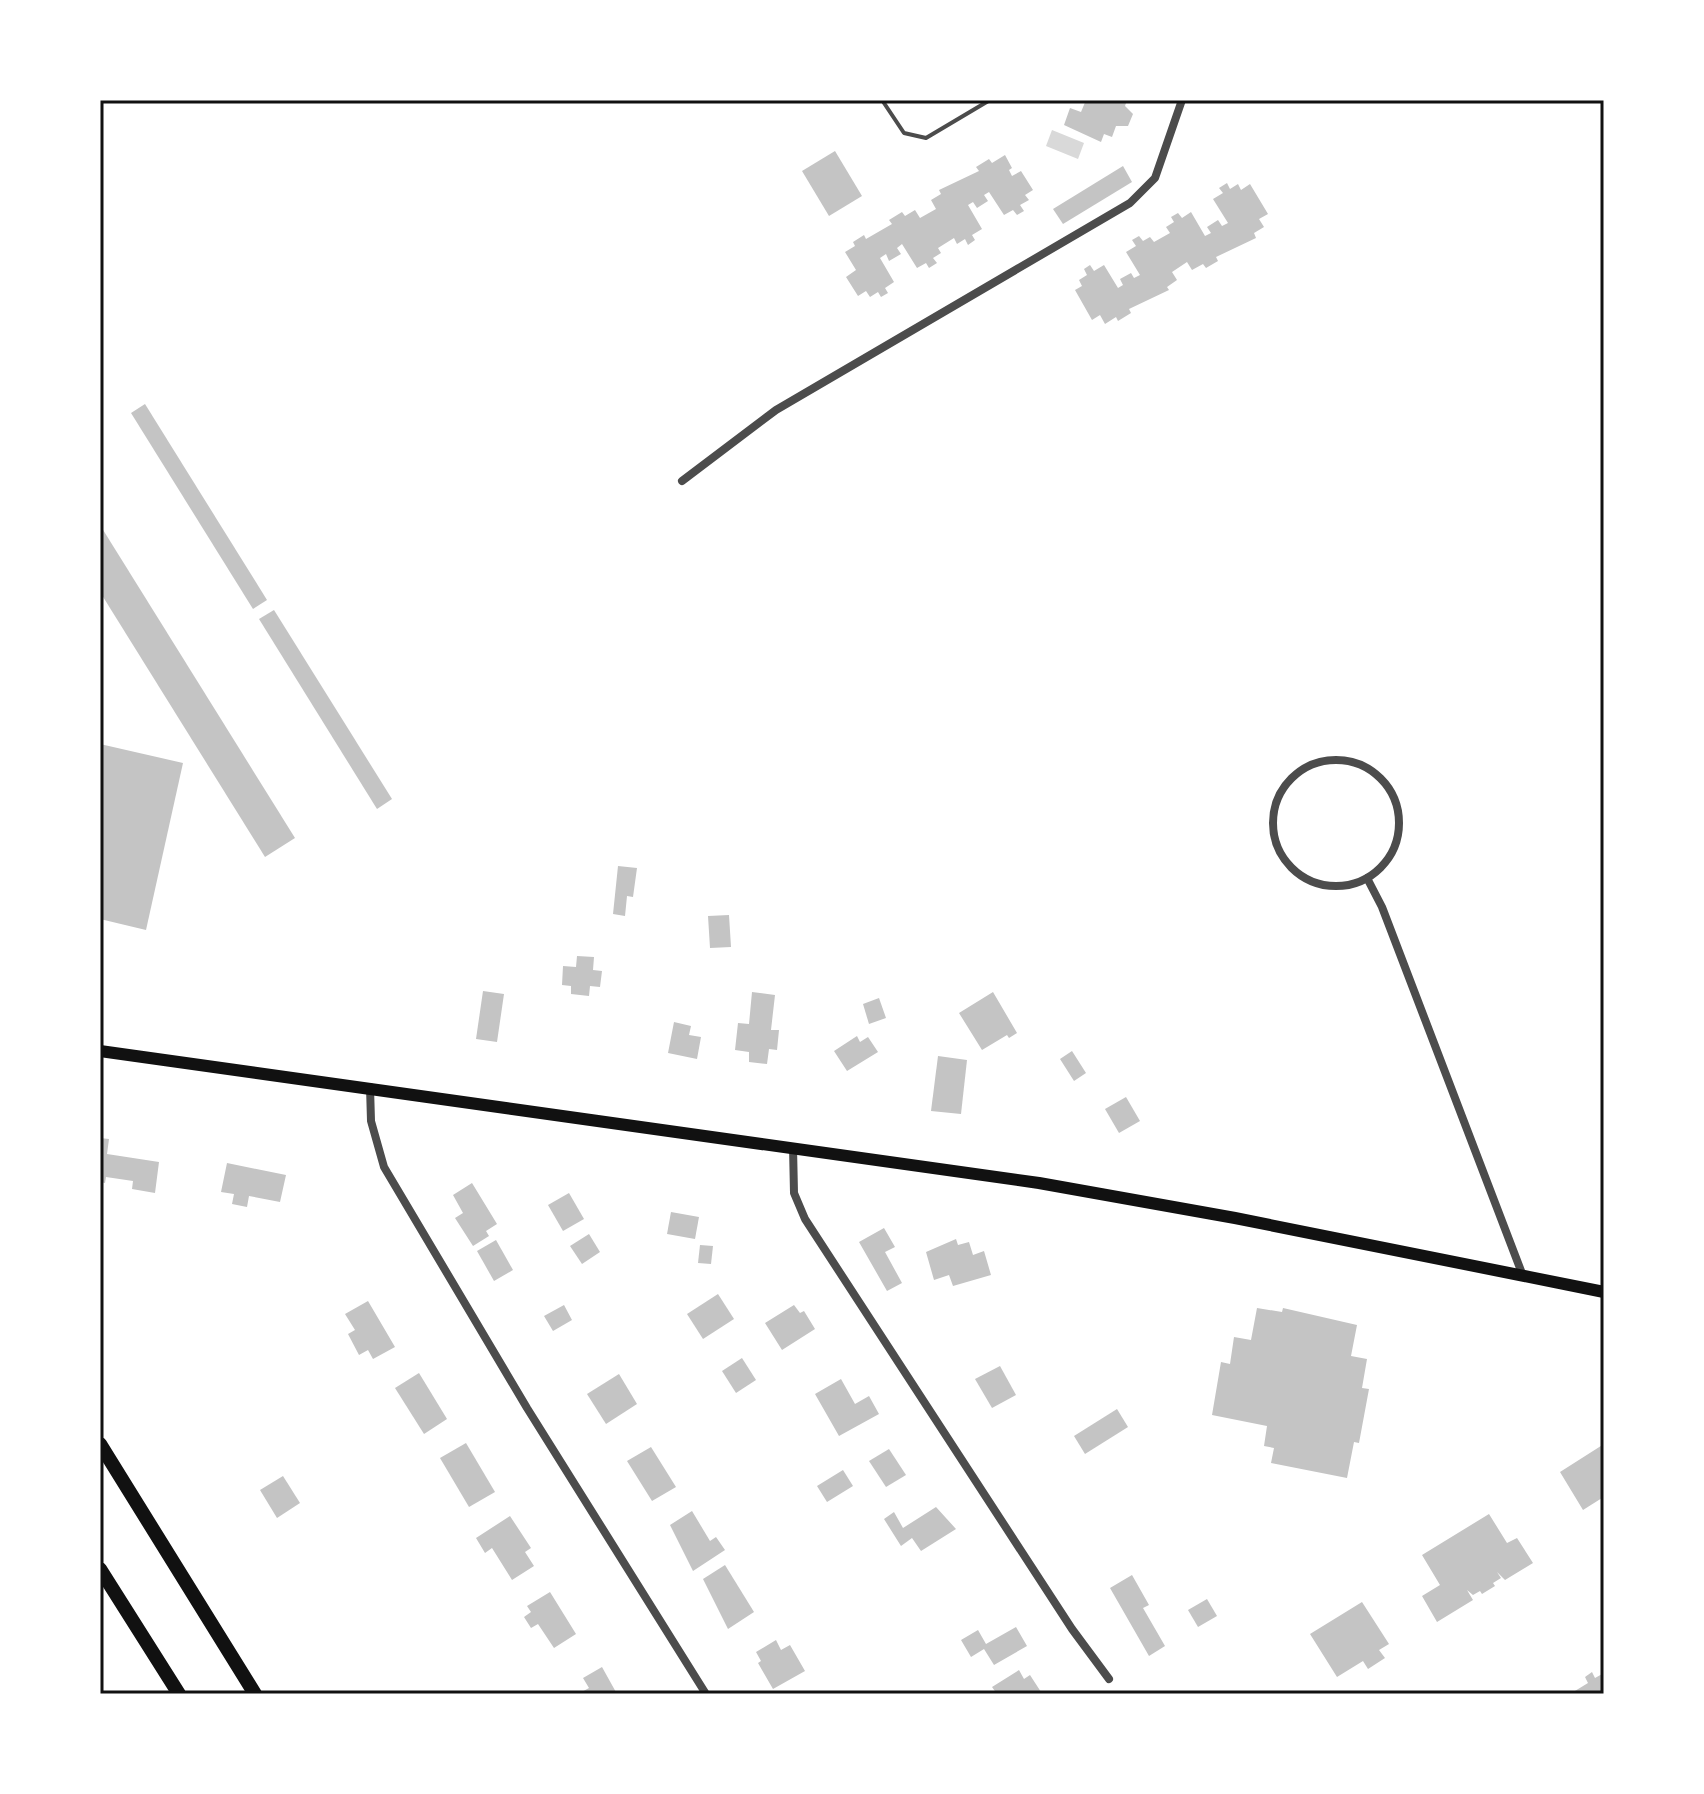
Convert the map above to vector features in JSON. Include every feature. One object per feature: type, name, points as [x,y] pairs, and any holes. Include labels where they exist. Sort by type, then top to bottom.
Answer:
[{"type":"highway","points":[[100,1444],[255,1694]]},
{"type":"highway","points":[[100,1569],[179,1694]]},
{"type":"main road","points":[[100,1051],[370,1086],[1085,1191],[1604,1292]]},
{"type":"street","points":[[682,481],[776,410],[1130,203],[1155,178],[1182,100]]},
{"type":"street","points":[[1343,760],[1362,766],[1378,776],[1391,792],[1397,810],[1398,830],[1393,849],[1367,878],[1350,884],[1315,883],[1286,862],[1273,829],[1274,811],[1284,787],[1305,767],[1323,761],[1343,760]]},
{"type":"street","points":[[1367,878],[1382,907],[1523,1276]]},
{"type":"street","points":[[370,1086],[371,1121],[384,1167],[527,1408],[706,1694]]},
{"type":"street","points":[[793,1147],[794,1193],[805,1219],[1072,1629],[1109,1679]]},
{"type":"lane","points":[[882,100],[904,133],[926,138],[990,100]]},
{"type":"shaded area","points":[[1052,130],[1084,143],[1078,159],[1046,146]]},
{"type":"building","points":[[1086,100],[1127,100],[1125,106],[1133,114],[1128,126],[1116,126],[1112,137],[1104,134],[1101,142],[1064,125],[1070,108],[1081,112]]},
{"type":"building","points":[[835,151],[862,196],[829,216],[802,171]]},
{"type":"building","points":[[1005,155],[1012,168],[1009,170],[1012,176],[1021,171],[1033,190],[1025,195],[1029,200],[1020,205],[1024,211],[1017,215],[1013,210],[1004,215],[989,192],[984,195],[988,201],[977,208],[973,202],[968,205],[982,229],[972,235],[975,240],[968,245],[965,239],[957,244],[954,238],[938,248],[941,253],[933,258],[937,263],[929,268],[926,263],[917,268],[902,244],[897,248],[901,254],[889,261],[886,254],[880,258],[894,282],[885,288],[888,293],[881,297],[878,292],[870,297],[866,291],[858,296],[846,277],[856,270],[845,252],[855,246],[853,242],[864,235],[866,239],[892,224],[889,220],[902,212],[905,216],[915,210],[920,218],[936,209],[931,200],[941,194],[939,190],[979,171],[976,167],[989,159],[992,163]]},
{"type":"building","points":[[1123,166],[1132,182],[1063,224],[1053,209]]},
{"type":"building","points":[[1227,183],[1230,189],[1238,184],[1241,190],[1250,184],[1268,214],[1259,219],[1264,227],[1254,233],[1256,238],[1216,257],[1218,261],[1206,268],[1203,264],[1192,270],[1187,262],[1172,272],[1177,280],[1167,287],[1169,290],[1129,309],[1131,313],[1118,321],[1116,317],[1105,324],[1100,315],[1092,320],[1075,290],[1082,286],[1079,280],[1087,275],[1084,269],[1090,265],[1094,271],[1104,265],[1118,288],[1123,285],[1120,279],[1131,273],[1134,278],[1140,275],[1126,252],[1136,246],[1132,240],[1139,236],[1143,241],[1150,237],[1154,242],[1170,233],[1166,227],[1174,222],[1171,217],[1178,213],[1182,218],[1191,212],[1205,236],[1211,233],[1207,227],[1218,220],[1222,226],[1228,223],[1213,199],[1223,193],[1219,188]]},
{"type":"building","points":[[145,404],[267,600],[253,609],[131,413]]},
{"type":"building","points":[[100,525],[295,838],[265,857],[100,592]]},
{"type":"building","points":[[274,610],[392,799],[377,809],[259,619]]},
{"type":"building","points":[[100,744],[183,763],[146,930],[100,919]]},
{"type":"building","points":[[618,866],[637,868],[633,897],[627,896],[625,916],[613,914]]},
{"type":"building","points":[[729,915],[731,947],[710,948],[708,916]]},
{"type":"building","points":[[577,956],[594,957],[593,970],[602,971],[600,987],[590,986],[589,996],[571,994],[571,986],[562,985],[563,966],[576,967]]},
{"type":"building","points":[[483,991],[504,994],[497,1042],[476,1039]]},
{"type":"building","points":[[752,992],[775,995],[771,1030],[779,1030],[777,1050],[769,1049],[767,1064],[749,1062],[749,1052],[735,1050],[738,1023],[749,1024]]},
{"type":"building","points":[[993,992],[1017,1033],[1009,1038],[1007,1035],[982,1050],[959,1013]]},
{"type":"building","points":[[879,998],[886,1018],[869,1024],[863,1004]]},
{"type":"building","points":[[674,1022],[691,1026],[689,1035],[701,1037],[697,1059],[668,1053]]},
{"type":"building","points":[[857,1036],[860,1042],[868,1037],[878,1052],[847,1071],[834,1051]]},
{"type":"building","points":[[1072,1051],[1086,1073],[1074,1081],[1060,1059]]},
{"type":"building","points":[[938,1056],[967,1060],[961,1114],[931,1111]]},
{"type":"building","points":[[1126,1097],[1140,1121],[1119,1133],[1105,1109]]},
{"type":"building","points":[[100,1138],[109,1139],[107,1154],[159,1162],[155,1193],[132,1189],[133,1181],[106,1177],[105,1183],[100,1182]]},
{"type":"building","points":[[227,1163],[286,1175],[280,1202],[249,1196],[247,1207],[232,1204],[234,1194],[221,1192]]},
{"type":"building","points":[[472,1183],[497,1224],[486,1231],[489,1236],[473,1246],[455,1218],[463,1213],[453,1195]]},
{"type":"building","points":[[569,1193],[584,1219],[563,1231],[548,1205]]},
{"type":"building","points":[[671,1212],[699,1217],[695,1239],[667,1234]]},
{"type":"building","points":[[884,1228],[895,1247],[885,1252],[902,1283],[887,1291],[859,1242]]},
{"type":"building","points":[[589,1234],[600,1252],[582,1264],[570,1246]]},
{"type":"building","points":[[956,1239],[958,1245],[969,1242],[973,1255],[984,1251],[991,1275],[953,1286],[949,1275],[934,1280],[926,1252]]},
{"type":"building","points":[[496,1240],[513,1270],[494,1281],[477,1251]]},
{"type":"building","points":[[700,1245],[713,1246],[711,1264],[698,1263]]},
{"type":"building","points":[[718,1294],[734,1319],[703,1339],[687,1314]]},
{"type":"building","points":[[368,1301],[395,1347],[373,1359],[368,1350],[359,1355],[348,1334],[355,1330],[345,1314]]},
{"type":"building","points":[[564,1305],[572,1320],[553,1331],[544,1316]]},
{"type":"building","points":[[794,1305],[800,1313],[804,1311],[815,1329],[782,1350],[765,1323]]},
{"type":"building","points":[[1257,1308],[1282,1312],[1283,1308],[1357,1325],[1351,1356],[1367,1359],[1362,1388],[1369,1389],[1359,1443],[1354,1442],[1347,1478],[1271,1463],[1274,1448],[1264,1446],[1267,1426],[1212,1415],[1221,1362],[1230,1364],[1234,1337],[1251,1340]]},
{"type":"building","points":[[742,1358],[756,1380],[736,1393],[722,1371]]},
{"type":"building","points":[[1000,1366],[1016,1395],[992,1408],[975,1379]]},
{"type":"building","points":[[419,1373],[447,1419],[424,1434],[395,1388]]},
{"type":"building","points":[[619,1374],[637,1404],[606,1424],[587,1394]]},
{"type":"building","points":[[841,1379],[855,1404],[869,1396],[879,1414],[839,1436],[815,1394]]},
{"type":"building","points":[[1117,1409],[1128,1427],[1085,1454],[1074,1436]]},
{"type":"building","points":[[466,1443],[495,1492],[469,1507],[440,1458]]},
{"type":"building","points":[[1604,1444],[1604,1502],[1602,1498],[1583,1510],[1560,1472]]},
{"type":"building","points":[[651,1447],[676,1487],[652,1501],[627,1461]]},
{"type":"building","points":[[889,1449],[906,1475],[886,1487],[869,1461]]},
{"type":"building","points":[[843,1470],[853,1486],[827,1502],[817,1486]]},
{"type":"building","points":[[283,1476],[300,1503],[277,1518],[260,1490]]},
{"type":"building","points":[[936,1507],[956,1529],[921,1551],[912,1538],[901,1546],[884,1519],[894,1512],[903,1528]]},
{"type":"building","points":[[692,1511],[710,1541],[716,1537],[725,1550],[693,1571],[670,1525]]},
{"type":"building","points":[[1489,1514],[1507,1543],[1517,1538],[1533,1563],[1505,1580],[1497,1572],[1501,1578],[1482,1594],[1480,1591],[1473,1595],[1467,1590],[1473,1600],[1437,1622],[1422,1596],[1440,1585],[1422,1555]]},
{"type":"building","points":[[510,1516],[531,1548],[525,1552],[534,1566],[512,1580],[492,1548],[485,1553],[476,1538]]},
{"type":"building","points":[[725,1565],[754,1612],[728,1629],[703,1579]]},
{"type":"building","points":[[1132,1575],[1149,1605],[1143,1608],[1165,1646],[1149,1656],[1110,1588]]},
{"type":"building","points":[[550,1592],[576,1634],[554,1648],[538,1624],[531,1628],[524,1617],[531,1612],[527,1606]]},
{"type":"building","points":[[1207,1599],[1217,1616],[1198,1627],[1188,1610]]},
{"type":"building","points":[[1362,1602],[1389,1644],[1379,1650],[1385,1658],[1368,1669],[1363,1661],[1337,1677],[1310,1634]]},
{"type":"building","points":[[1016,1627],[1027,1646],[994,1665],[984,1649],[971,1657],[961,1640],[978,1630],[986,1644]]},
{"type":"building","points":[[776,1640],[781,1650],[790,1645],[805,1671],[773,1689],[758,1663],[761,1661],[756,1652]]},
{"type":"building","points":[[602,1667],[617,1694],[578,1694],[589,1688],[583,1678]]},
{"type":"building","points":[[1019,1670],[1024,1679],[1030,1675],[1041,1692],[997,1694],[992,1687]]},
{"type":"building","points":[[1592,1672],[1595,1678],[1604,1673],[1604,1694],[1570,1694],[1588,1683],[1585,1677]]}]
